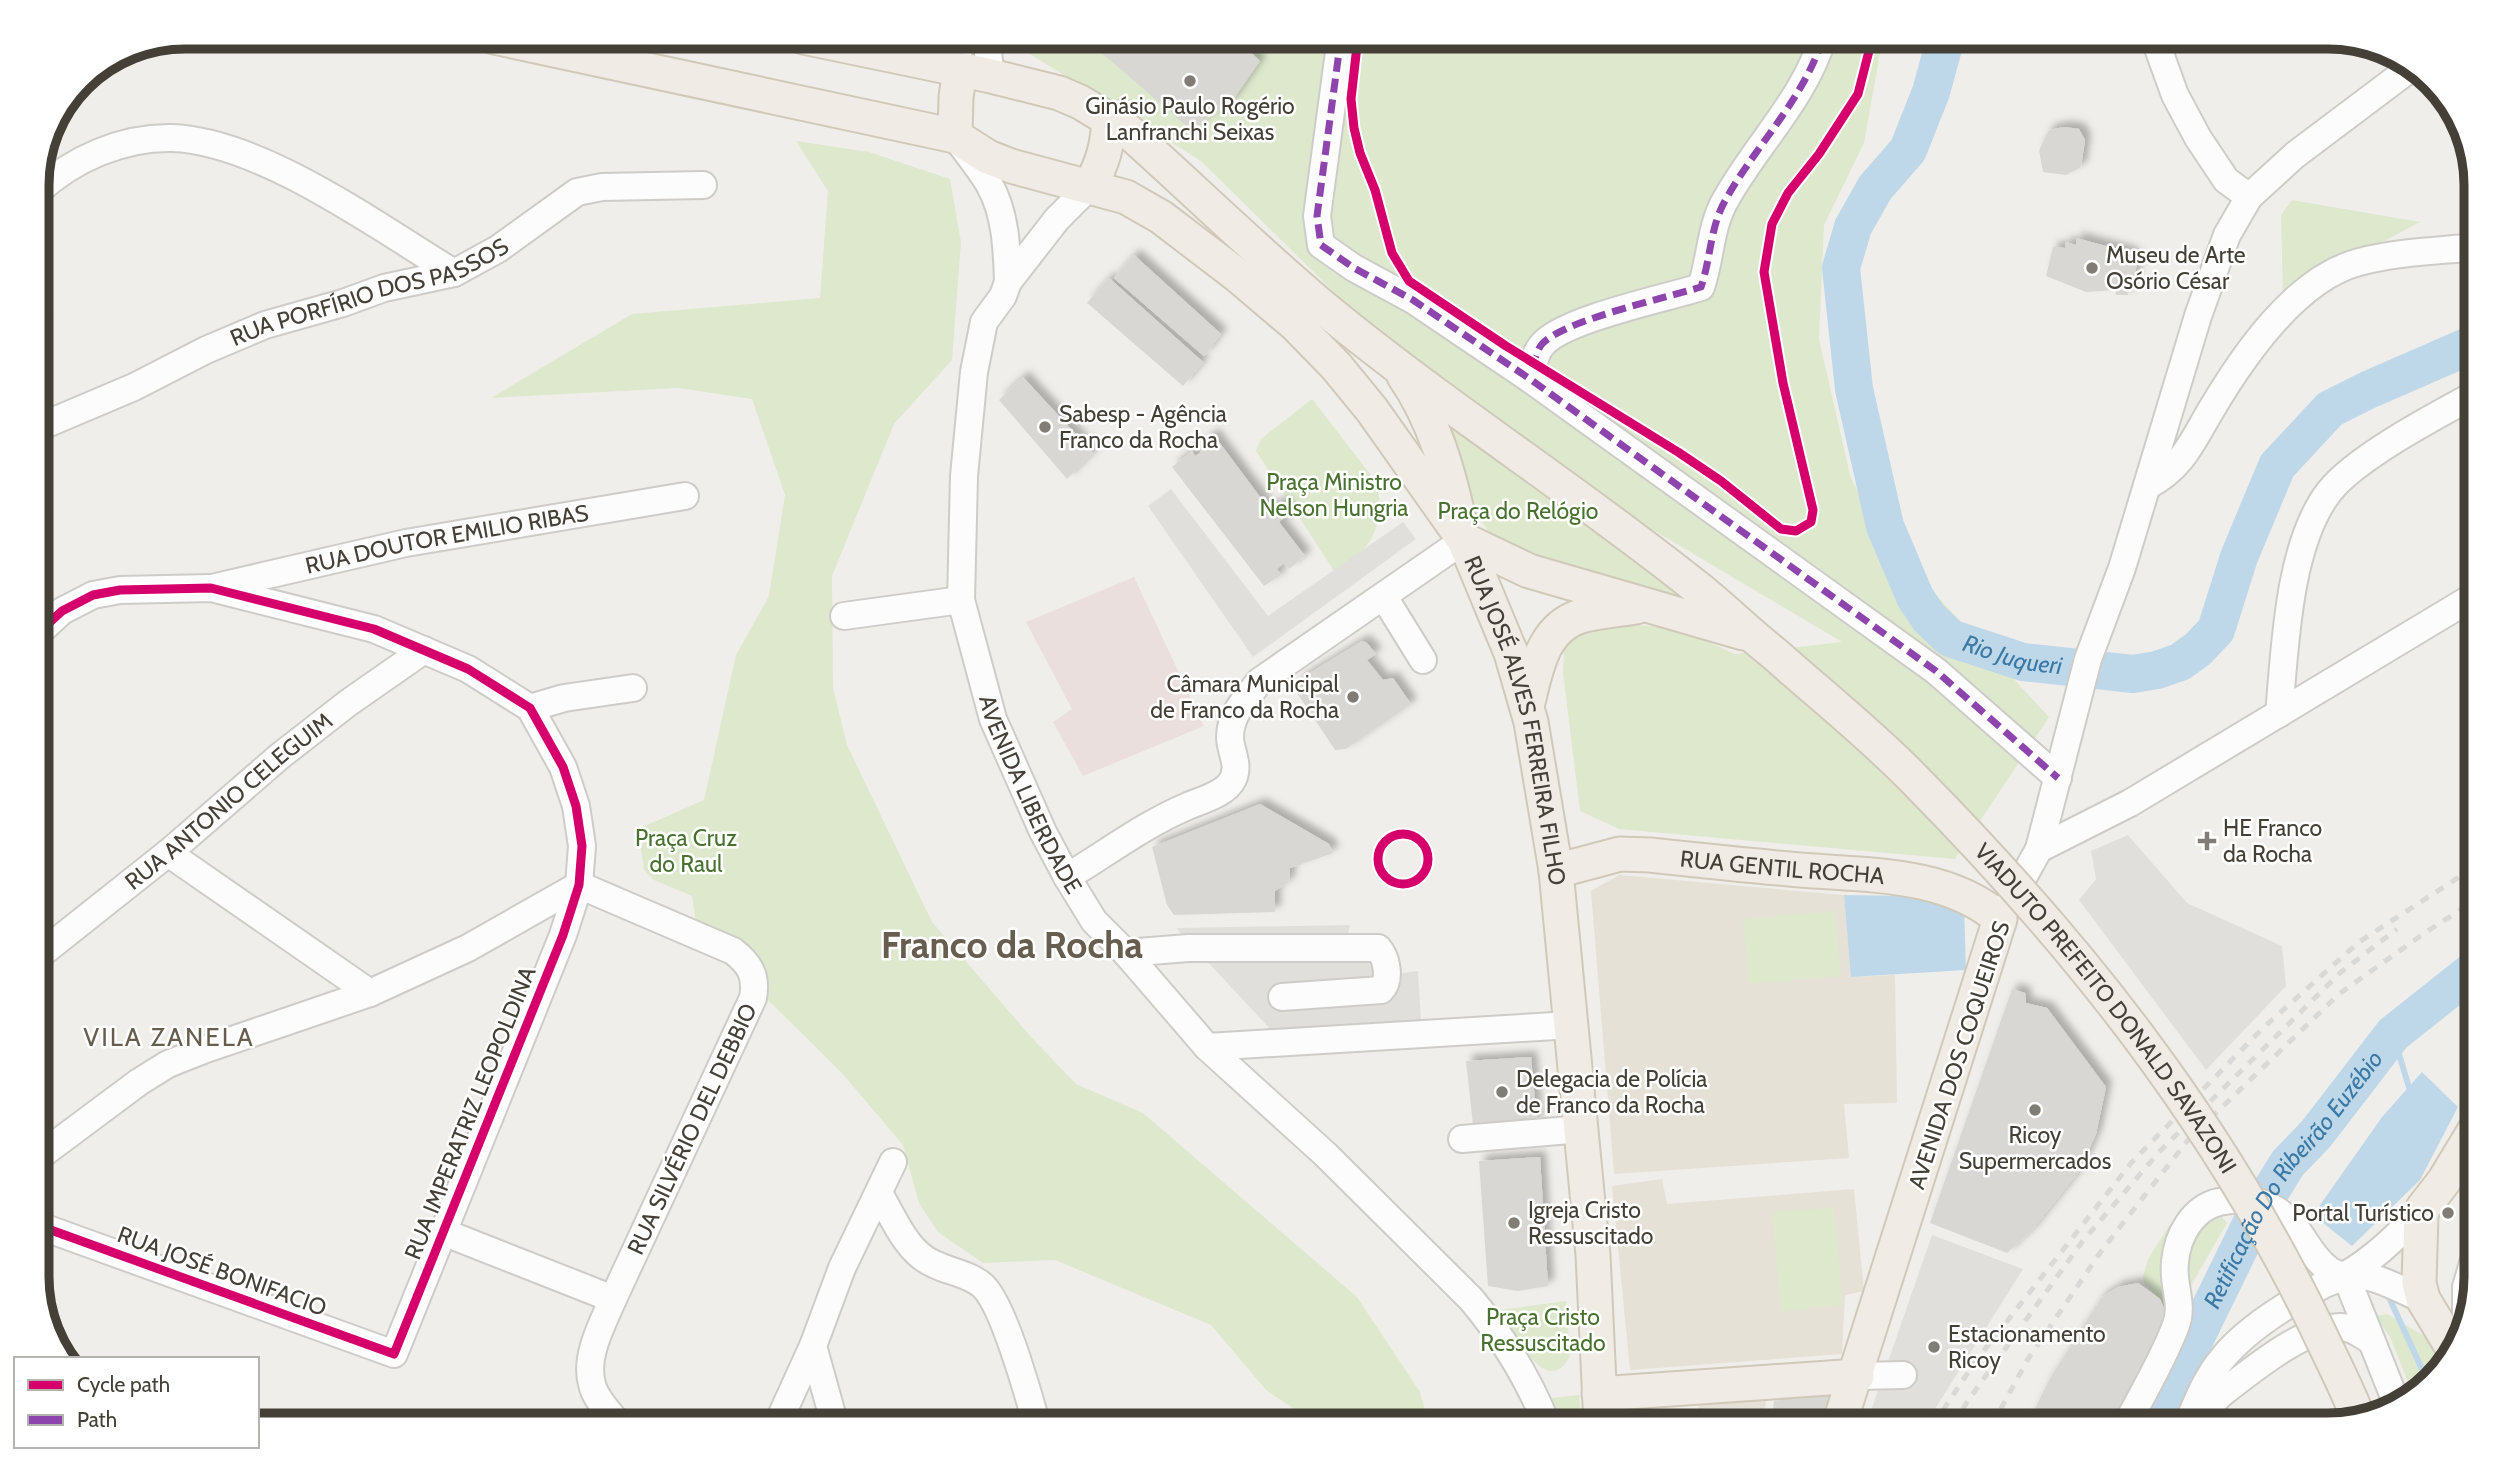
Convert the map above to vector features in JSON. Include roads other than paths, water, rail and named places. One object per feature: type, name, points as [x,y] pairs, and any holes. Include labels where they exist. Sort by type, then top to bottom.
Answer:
[{"type":"main road","points":[[550,49],[956,136],[956,97],[975,73]]},
{"type":"main road","points":[[869,49],[1059,93],[1109,118],[1146,147],[1257,250],[1396,365],[1415,391],[1437,443],[1451,482],[1464,540],[1529,571],[1649,605],[1763,645]]},
{"type":"main road","points":[[1090,186],[1107,150],[1109,118]]},
{"type":"main road","name":"RUA JOSÉ ALVES FERREIRA FILHO","points":[[956,136],[988,157],[1011,166],[1126,197],[1161,217],[1237,275],[1296,325],[1336,366],[1372,410],[1464,540],[1511,653],[1531,722],[1556,871],[1595,1283],[1600,1409]]},
{"type":"main road","name":"VIADUTO PREFEITO DONALD SAVAZONI","points":[[1396,365],[1510,446],[1721,607],[1912,777],[2034,906],[2095,978],[2213,1140],[2295,1284],[2355,1410]]},
{"type":"main road","points":[[1526,709],[1539,658],[1548,640],[1562,626],[1580,616],[1649,605]]},
{"type":"main road","name":"RUA GENTIL ROCHA","points":[[1556,871],[1620,854],[1915,881],[1975,899],[2000,919]]},
{"type":"main road","name":"AVENIDA DOS COQUEIROS","points":[[1843,1413],[2000,919]]},
{"type":"main road","points":[[2448,1341],[2423,1299],[2419,1283],[2419,1244],[2423,1208],[2444,1181],[2464,1148]]},
{"type":"main road","points":[[1600,1409],[1857,1376]]},
{"type":"street","points":[[962,49],[975,73]]},
{"type":"street","points":[[975,73],[982,49]]},
{"type":"street","points":[[1339,49],[1317,216],[1321,245],[1354,268],[1413,300],[1530,379],[1936,671],[2058,778]]},
{"type":"street","points":[[1530,379],[1536,354],[1542,344],[1553,336],[1598,317],[1701,287],[1713,230],[1725,200],[1800,88],[1818,49]]},
{"type":"street","points":[[2158,49],[2175,95],[2198,138],[2226,180],[2249,197]]},
{"type":"street","name":"AVENIDA DOS COQUEIROS","points":[[2000,919],[2039,849],[2088,659],[2122,568],[2198,316],[2227,235],[2249,197],[2295,155],[2404,72]]},
{"type":"street","points":[[956,136],[991,186],[1004,236],[1008,282]]},
{"type":"street","points":[[49,181],[93,155],[130,142],[173,138],[209,144],[270,164],[454,273]]},
{"type":"street","name":"RUA PORFÍRIO DOS PASSOS","points":[[49,423],[134,387],[205,350],[265,325],[343,303],[384,288],[454,273],[498,249],[577,192],[602,187],[703,185]]},
{"type":"street","name":"AVENIDA LIBERDADE","points":[[1090,186],[1057,219],[1008,282],[1003,296],[984,322],[974,372],[964,476],[961,600],[993,719],[1043,832],[1094,921],[1126,953],[1207,1047],[1325,1154],[1471,1299],[1516,1363],[1541,1413]]},
{"type":"street","points":[[2147,486],[2164,478],[2182,460],[2243,358],[2295,299],[2322,279],[2356,262],[2464,248]]},
{"type":"street","points":[[2279,714],[2285,646],[2297,564],[2307,533],[2329,492],[2349,472],[2464,401]]},
{"type":"street","name":"RUA DOUTOR EMILIO RIBAS","points":[[211,588],[406,543],[685,496]]},
{"type":"street","points":[[1067,877],[1157,819],[1210,797],[1229,785],[1236,768],[1230,737],[1233,720],[1240,706],[1260,681],[1464,540]]},
{"type":"street","points":[[49,623],[62,611],[93,596],[120,590],[211,588],[374,629],[468,669],[530,708],[564,698],[633,688]]},
{"type":"street","points":[[1384,597],[1423,660]]},
{"type":"street","points":[[844,616],[961,600]]},
{"type":"street","points":[[2039,849],[2130,803],[2464,602]]},
{"type":"street","name":"RUA ANTONIO CELEGUIM","points":[[49,947],[168,853],[280,756],[424,650]]},
{"type":"street","name":"RUA IMPERATRIZ LEOPOLDINA","points":[[394,1354],[553,959],[579,885],[582,846],[576,806],[563,767],[530,708]]},
{"type":"street","points":[[168,853],[370,993]]},
{"type":"street","points":[[49,1149],[139,1082],[168,1064],[370,993],[468,948],[579,885]]},
{"type":"street","name":"RUA SILVÉRIO DEL DEBBIO","points":[[579,885],[733,951],[751,968],[755,986],[753,998],[595,1343],[590,1373],[592,1385],[610,1413]]},
{"type":"street","points":[[1126,953],[1188,948],[1378,948],[1382,951],[1387,979],[1381,990],[1282,997]]},
{"type":"street","points":[[1207,1047],[1572,1025]]},
{"type":"street","points":[[1462,1139],[1582,1129]]},
{"type":"street","points":[[782,1413],[813,1346],[842,1268],[892,1162]]},
{"type":"street","points":[[879,1194],[902,1233],[921,1257],[977,1281],[993,1299],[1008,1335],[1033,1413]]},
{"type":"street","points":[[2132,1413],[2177,1324],[2180,1305],[2175,1262],[2183,1231],[2197,1212],[2213,1203],[2227,1200],[2266,1205],[2286,1216],[2328,1269],[2346,1276],[2374,1279],[2423,1299]]},
{"type":"street","points":[[2193,1413],[2202,1390],[2222,1359],[2236,1344],[2290,1305],[2324,1284],[2346,1276],[2402,1232],[2423,1208]]},
{"type":"street","name":"RUA JOSÉ BONIFACIO","points":[[49,1229],[394,1354]]},
{"type":"street","points":[[443,1232],[613,1299]]},
{"type":"street","points":[[2346,1276],[2394,1396]]},
{"type":"street","points":[[2202,1413],[2226,1390],[2295,1342],[2323,1329],[2342,1327],[2358,1332],[2370,1340]]},
{"type":"street","points":[[813,1346],[832,1413]]},
{"type":"street","points":[[1857,1376],[1903,1375]]},
{"type":"water","points":[[1844,895],[1911,896],[1964,906],[1966,970],[1851,977]]},
{"type":"water","points":[[2422,1072],[2458,1107],[2420,1180],[2352,1246],[2313,1215],[2382,1117]]},
{"type":"waterway","name":"Rio Juqueri","points":[[1943,49],[1931,92],[1908,150],[1875,188],[1853,227],[1841,268],[1854,389],[1885,526],[1915,597],[1929,618],[1950,638],[2023,662],[2133,674],[2180,662],[2198,649],[2216,630],[2239,557],[2277,466],[2330,409],[2464,348]]},
{"type":"waterway","name":"Retificação Do Ribeirão Euzébio","points":[[2159,1413],[2254,1218],[2288,1163],[2316,1134],[2393,1034],[2464,978]]},
{"type":"waterway","points":[[2393,1034],[2411,1094]]},
{"type":"waterway","points":[[2387,1293],[2424,1373]]},
{"type":"railway","points":[[1941,1413],[1975,1362],[2131,1163],[2262,1029],[2359,942],[2464,874]]},
{"type":"railway","points":[[1999,1413],[2028,1359],[2102,1250],[2188,1140],[2339,994],[2464,908]]},
{"type":"railway","points":[[1961,1413],[2082,1242],[2159,1152],[2341,972],[2397,929]]},
{"type":"place","name":"Ginásio Paulo Rogério Lanfranchi Seixas","points":[[1190,81]]},
{"type":"place","name":"Museu de Arte Osório César","points":[[2092,268]]},
{"type":"place","name":"Sabesp - Agência Franco da Rocha","points":[[1045,427]]},
{"type":"place","name":"Câmara Municipal de Franco da Rocha","points":[[1353,697]]},
{"type":"place","name":"HE Franco da Rocha","points":[[2207,841]]},
{"type":"place","name":"Delegacia de Polícia de Franco da Rocha","points":[[1502,1092]]},
{"type":"place","name":"Ricoy Supermercados","points":[[2035,1110]]},
{"type":"place","name":"Portal Turístico","points":[[2448,1213]]},
{"type":"place","name":"Igreja Cristo Ressuscitado","points":[[1514,1223]]},
{"type":"place","name":"Estacionamento Ricoy","points":[[1934,1347]]},
{"type":"district","name":"Franco da Rocha","points":[[1012,945]]},
{"type":"district","name":"VILA ZANELA","points":[[169,1037]]},
{"type":"park label","name":"Praça Ministro Nelson Hungria","points":[[1334,495]]},
{"type":"park label","name":"Praça do Relógio","points":[[1518,511]]},
{"type":"park label","name":"Praça Cruz do Raul","points":[[686,851]]},
{"type":"park label","name":"Praça Cristo Ressuscitado","points":[[1543,1330]]}]
